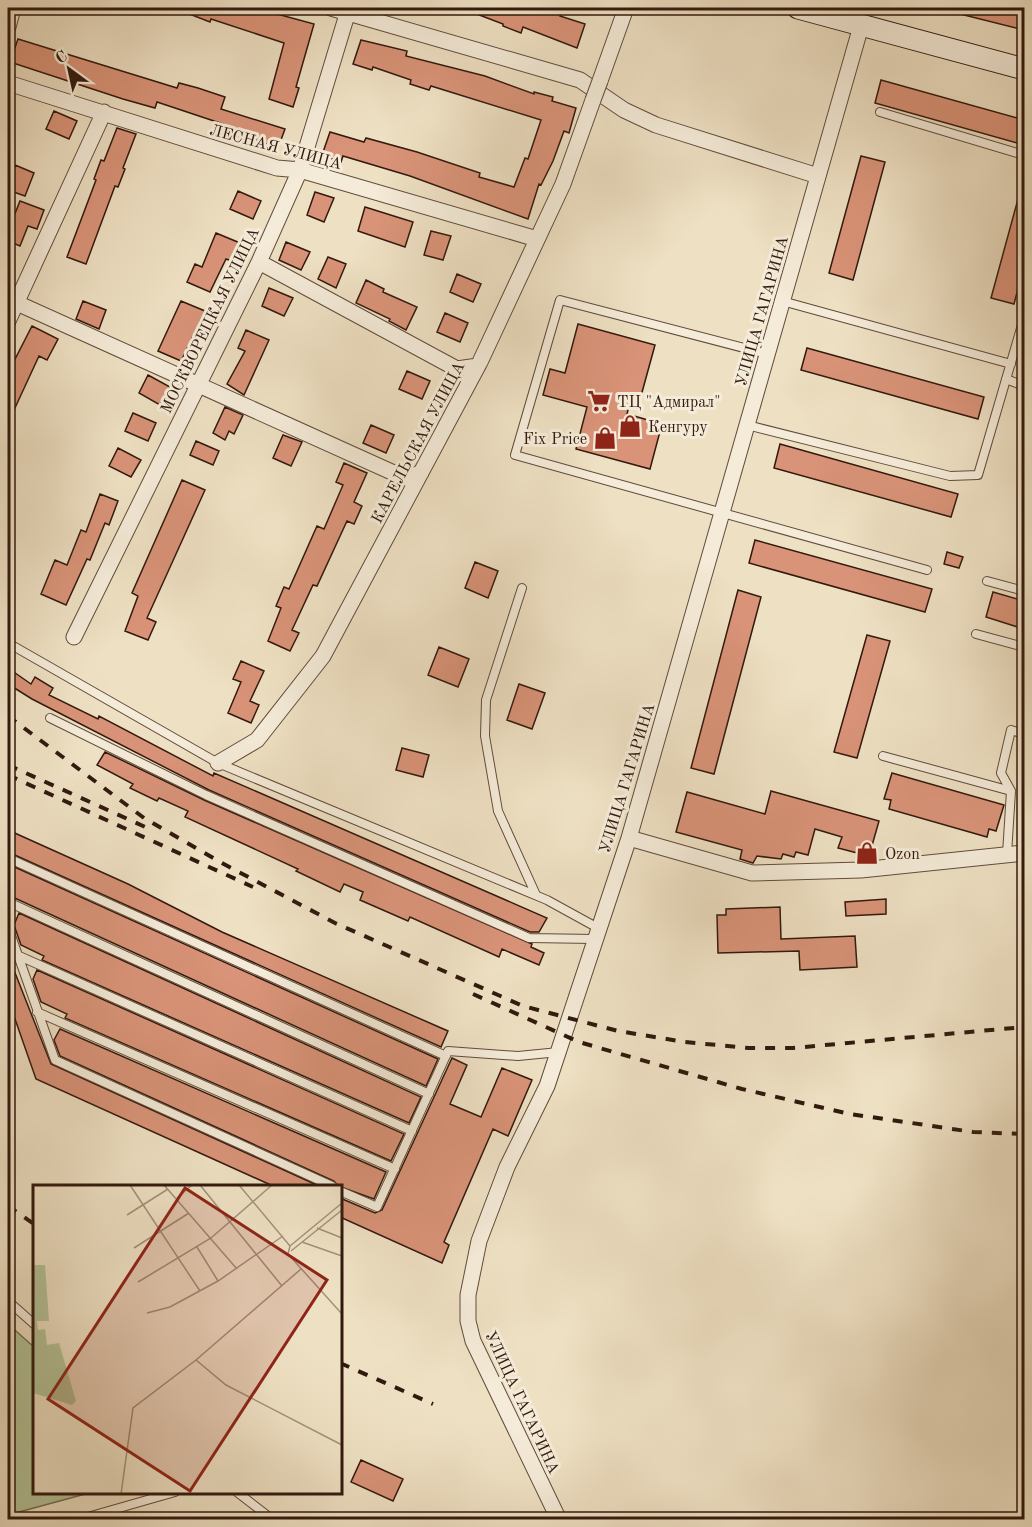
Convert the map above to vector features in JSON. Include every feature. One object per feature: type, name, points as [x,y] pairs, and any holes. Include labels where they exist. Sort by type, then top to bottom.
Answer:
[{"type":"street","points":[[8,27],[13,8]]},
{"type":"street","points":[[331,8],[349,10],[579,80],[624,110],[656,125],[818,176]]},
{"type":"street","name":"КАРЕЛЬСКАЯ УЛИЦА","points":[[219,763],[257,740],[309,677],[323,656],[478,366],[563,184],[626,8]]},
{"type":"street","points":[[798,8],[1024,69]]},
{"type":"street","name":"МОСКВОРЕЦКАЯ УЛИЦА","points":[[74,637],[259,262],[300,170],[349,10]]},
{"type":"street","name":"УЛИЦА ГАГАРИНА","points":[[559,1520],[473,1341],[468,1304],[472,1267],[479,1241],[507,1167],[547,1086],[629,838],[861,26]]},
{"type":"street","name":"ЛЕСНАЯ УЛИЦА","points":[[8,83],[277,168],[300,170],[537,238]]},
{"type":"street","points":[[8,321],[12,301],[104,112]]},
{"type":"street","points":[[259,262],[458,369],[478,366]]},
{"type":"street","points":[[12,301],[405,478],[421,472]]},
{"type":"street","points":[[629,838],[752,873],[861,870],[1024,852]]},
{"type":"lane","points":[[880,112],[1024,155]]},
{"type":"lane","points":[[767,354],[560,300],[515,455],[927,570]]},
{"type":"lane","points":[[782,301],[1011,364]]},
{"type":"lane","points":[[747,425],[950,476],[978,475],[1024,318]]},
{"type":"lane","points":[[1006,379],[1024,386]]},
{"type":"lane","points":[[987,581],[1024,591]]},
{"type":"lane","points":[[522,588],[486,700],[485,736],[498,811],[536,895]]},
{"type":"lane","points":[[976,634],[1024,647]]},
{"type":"lane","points":[[8,643],[219,763],[536,895],[596,933]]},
{"type":"lane","points":[[50,718],[206,795],[529,938],[596,933]]},
{"type":"lane","points":[[1007,854],[1011,791],[1001,773],[1011,730],[1024,734]]},
{"type":"lane","points":[[883,756],[1011,791]]},
{"type":"lane","points":[[8,858],[446,1056]]},
{"type":"lane","points":[[8,902],[429,1094]]},
{"type":"lane","points":[[8,927],[55,1060],[330,1185]]},
{"type":"lane","points":[[17,956],[412,1131]]},
{"type":"lane","points":[[37,1012],[395,1169]]},
{"type":"lane","points":[[342,1192],[377,1207],[448,1051],[518,1056],[559,1052]]},
{"type":"lane","points":[[8,1301],[33,1323]]},
{"type":"lane","points":[[77,1520],[168,1494]]},
{"type":"lane","points":[[240,1494],[273,1520]]},
{"type":"green space","points":[[8,1324],[33,1346],[33,1494],[85,1494],[8,1515]]},
{"type":"building","points":[[174,8],[255,8],[314,24],[296,87],[299,88],[293,107],[269,99],[284,43],[211,19],[210,22]]},
{"type":"building","points":[[461,8],[527,8],[540,12],[544,8],[585,24],[577,48],[523,27],[521,33]]},
{"type":"building","points":[[949,8],[1024,8],[1024,30],[948,11]]},
{"type":"building","points":[[18,39],[177,88],[179,83],[225,97],[221,109],[285,129],[278,148],[244,135],[241,141],[222,135],[226,125],[157,102],[155,108],[10,62]]},
{"type":"building","points":[[361,40],[407,51],[406,56],[485,76],[534,94],[534,92],[553,97],[552,101],[576,108],[569,133],[564,131],[553,161],[541,185],[539,184],[528,219],[410,176],[343,156],[341,162],[322,155],[330,132],[364,142],[366,138],[417,152],[480,173],[479,177],[514,187],[525,158],[528,159],[541,120],[431,86],[429,90],[410,84],[411,80],[373,67],[372,70],[353,64]]},
{"type":"building","points":[[881,80],[1024,120],[1024,145],[875,103]]},
{"type":"building","points":[[54,111],[77,121],[69,139],[46,129]]},
{"type":"building","points":[[117,128],[136,134],[123,168],[125,169],[118,187],[115,186],[86,264],[67,257],[96,180],[94,179],[101,160],[104,161]]},
{"type":"building","points":[[861,156],[885,162],[853,280],[829,273]]},
{"type":"building","points":[[15,165],[34,173],[25,196],[8,190]]},
{"type":"building","points":[[1021,188],[1024,189],[1024,265],[1014,304],[991,298]]},
{"type":"building","points":[[238,191],[261,201],[253,219],[230,209]]},
{"type":"building","points":[[315,192],[334,198],[324,222],[307,215]]},
{"type":"building","points":[[20,201],[44,210],[37,229],[28,226],[20,246],[8,241],[8,220],[12,221]]},
{"type":"building","points":[[365,207],[413,222],[405,247],[358,231]]},
{"type":"building","points":[[431,231],[451,236],[443,260],[424,255]]},
{"type":"building","points":[[216,233],[240,243],[232,261],[226,259],[210,292],[187,282],[195,264],[202,267]]},
{"type":"building","points":[[286,242],[310,252],[301,270],[279,260]]},
{"type":"building","points":[[328,257],[346,264],[336,288],[318,279]]},
{"type":"building","points":[[457,274],[481,284],[473,302],[450,292]]},
{"type":"building","points":[[366,280],[384,289],[383,292],[417,307],[406,330],[389,321],[390,319],[356,303]]},
{"type":"building","points":[[269,288],[293,298],[284,316],[262,306]]},
{"type":"building","points":[[83,301],[106,310],[99,329],[76,319]]},
{"type":"building","points":[[181,301],[205,311],[181,361],[158,351]]},
{"type":"building","points":[[445,313],[468,323],[460,342],[437,332]]},
{"type":"building","name":"ТЦ \"Адмирал\"","points":[[578,324],[655,345],[641,396],[632,394],[627,414],[662,424],[650,469],[576,449],[587,407],[543,395],[550,369],[565,373]]},
{"type":"building","points":[[32,326],[58,339],[47,360],[39,356],[8,423],[8,361],[13,363]]},
{"type":"building","points":[[246,330],[269,340],[244,395],[227,384],[245,351],[238,348]]},
{"type":"building","points":[[807,348],[984,397],[978,419],[801,370]]},
{"type":"building","points":[[407,371],[430,381],[422,399],[399,389]]},
{"type":"building","points":[[148,375],[170,387],[160,405],[139,393]]},
{"type":"building","points":[[225,407],[243,415],[234,434],[229,431],[225,440],[213,433]]},
{"type":"building","points":[[133,413],[156,423],[148,441],[125,431]]},
{"type":"building","points":[[371,425],[394,435],[386,453],[363,443]]},
{"type":"building","points":[[283,435],[302,442],[291,466],[273,458]]},
{"type":"building","points":[[196,441],[219,451],[213,465],[190,455]]},
{"type":"building","points":[[780,444],[958,494],[951,517],[774,468]]},
{"type":"building","points":[[118,448],[141,460],[131,477],[109,466]]},
{"type":"building","points":[[344,463],[367,473],[354,502],[362,506],[354,524],[347,521],[317,586],[313,585],[292,630],[299,633],[290,651],[268,641],[281,608],[276,606],[284,587],[289,589],[317,526],[324,529],[343,485],[336,482]]},
{"type":"building","points":[[182,480],[205,490],[147,618],[156,622],[148,640],[125,631],[138,596],[132,593]]},
{"type":"building","points":[[100,494],[118,501],[109,525],[105,523],[90,560],[87,559],[66,605],[41,594],[55,560],[67,565],[81,530],[86,532]]},
{"type":"building","points":[[755,540],[932,589],[925,612],[749,563]]},
{"type":"building","points":[[947,552],[963,557],[959,568],[944,564]]},
{"type":"building","points":[[475,562],[498,571],[488,598],[465,588]]},
{"type":"building","points":[[738,590],[761,597],[714,774],[691,768]]},
{"type":"building","points":[[993,592],[1024,601],[1024,629],[986,617]]},
{"type":"building","points":[[867,635],[890,641],[857,758],[834,752]]},
{"type":"building","points":[[439,647],[469,659],[458,687],[428,675]]},
{"type":"building","points":[[241,661],[264,671],[250,701],[259,705],[251,723],[228,713],[241,682],[233,679]]},
{"type":"building","points":[[8,668],[31,684],[35,677],[53,688],[49,695],[98,719],[99,716],[213,776],[214,773],[547,918],[539,932],[530,932],[209,790],[32,699],[8,684]]},
{"type":"building","points":[[519,684],[545,693],[532,729],[507,720]]},
{"type":"building","points":[[402,748],[429,755],[423,777],[396,770]]},
{"type":"building","points":[[105,752],[204,800],[532,944],[531,947],[544,953],[539,965],[502,949],[499,957],[410,917],[408,921],[360,900],[363,892],[344,884],[340,892],[296,871],[298,869],[185,817],[188,811],[159,798],[157,801],[130,788],[133,784],[97,765]]},
{"type":"building","points":[[892,773],[1004,805],[996,831],[989,829],[987,837],[889,809],[891,800],[884,799]]},
{"type":"building","points":[[771,791],[879,821],[869,856],[838,848],[842,837],[815,829],[808,855],[796,852],[794,857],[783,854],[781,859],[757,856],[753,863],[740,859],[742,850],[676,832],[687,792],[765,814]]},
{"type":"building","points":[[8,830],[128,884],[222,932],[448,1031],[441,1047],[8,852]]},
{"type":"building","points":[[8,864],[438,1059],[426,1086],[8,895]]},
{"type":"building","points":[[886,899],[886,914],[846,916],[845,902]]},
{"type":"building","points":[[780,907],[781,939],[855,936],[857,967],[800,970],[799,951],[718,953],[717,915],[726,915],[726,909]]},
{"type":"building","points":[[19,913],[421,1097],[409,1123],[42,960],[44,956],[21,945],[14,925]]},
{"type":"building","points":[[8,955],[51,1064],[317,1185],[271,1185],[36,1079],[8,999]]},
{"type":"building","points":[[37,970],[404,1134],[391,1161],[65,1018],[67,1014],[41,1002],[33,979]]},
{"type":"building","points":[[60,1029],[386,1172],[374,1199],[342,1187],[342,1185],[337,1185],[334,1181],[60,1056],[54,1040]]},
{"type":"building","points":[[452,1058],[467,1065],[450,1104],[481,1117],[502,1068],[532,1080],[508,1136],[493,1129],[444,1242],[449,1245],[442,1263],[342,1218],[342,1199],[375,1213],[382,1210]]},
{"type":"building","points":[[361,1460],[403,1479],[393,1501],[351,1482]]},
{"type":"railway","points":[[8,716],[144,818],[220,862],[335,923],[523,1006],[618,1031],[685,1042],[749,1048],[793,1048],[1024,1027]]},
{"type":"railway","points":[[8,765],[152,830]]},
{"type":"railway","points":[[8,775],[253,887]]},
{"type":"railway","points":[[473,994],[579,1042],[742,1089],[850,1114],[973,1132],[1024,1134]]},
{"type":"railway","points":[[8,1206],[33,1223]]},
{"type":"railway","points":[[342,1364],[433,1404]]},
{"type":"place","name":"ТЦ \"Адмирал\"","points":[[599,401]]},
{"type":"place","name":"Кенгуру","points":[[630,426]]},
{"type":"place","name":"Fix Price","points":[[605,438]]},
{"type":"place","name":"Ozon","points":[[867,853]]}]
